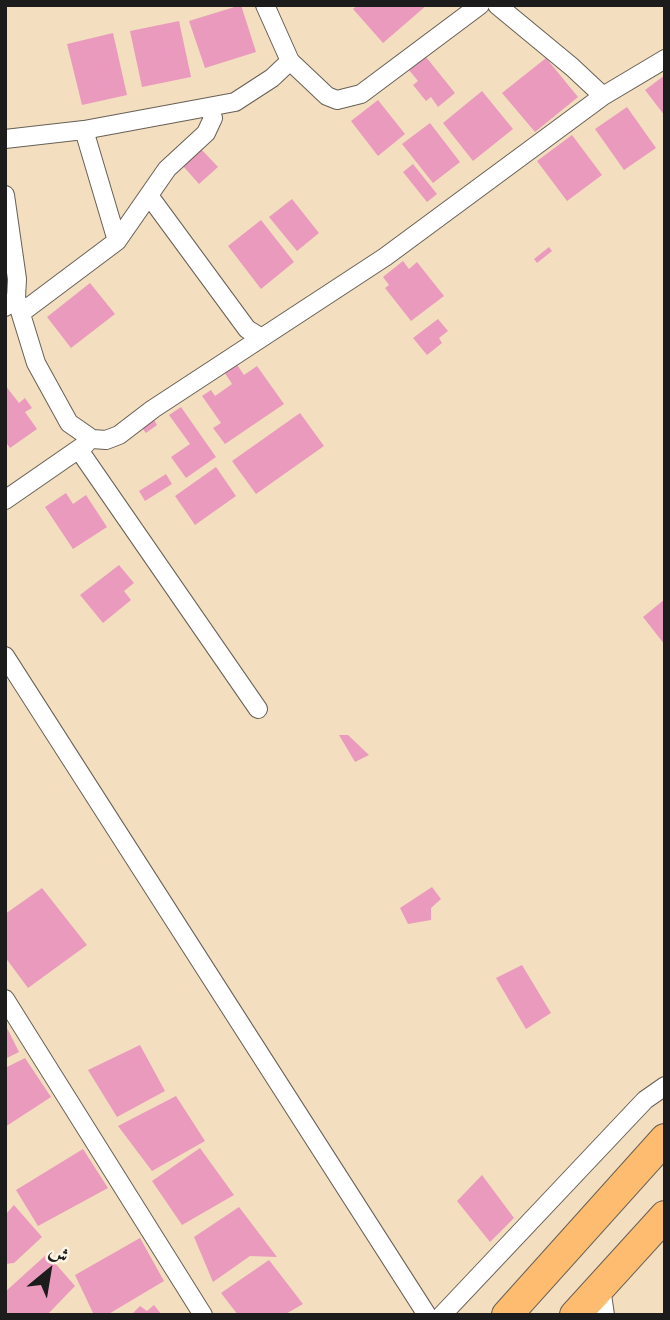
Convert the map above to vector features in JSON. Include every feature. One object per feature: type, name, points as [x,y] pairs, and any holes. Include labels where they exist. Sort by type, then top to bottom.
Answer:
[{"type":"highway","points":[[507,1315],[665,1139]]},
{"type":"highway","points":[[575,1315],[603,1301],[665,1216]]},
{"type":"street","points":[[265,5],[290,61],[327,96],[350,99],[480,5]]},
{"type":"street","points":[[497,5],[572,66],[603,96]]},
{"type":"street","points":[[5,500],[85,444],[120,435],[153,408],[385,257],[603,96],[665,59]]},
{"type":"street","points":[[5,139],[84,130],[235,102],[272,78],[290,61]]},
{"type":"street","points":[[14,306],[117,241],[167,169],[206,133],[214,118],[209,108]]},
{"type":"street","points":[[84,130],[117,241]]},
{"type":"street","points":[[5,195],[14,306],[36,363],[69,424],[85,444],[258,709]]},
{"type":"street","points":[[150,197],[247,329],[260,337]]},
{"type":"street","points":[[5,656],[427,1315]]},
{"type":"street","points":[[5,999],[203,1315]]},
{"type":"street","points":[[442,1315],[645,1100],[665,1086]]},
{"type":"building","points":[[241,5],[256,52],[205,68],[189,21]]},
{"type":"building","points":[[358,5],[427,5],[383,43],[353,9]]},
{"type":"building","points":[[179,21],[191,77],[142,87],[130,31]]},
{"type":"building","points":[[113,33],[127,95],[82,105],[67,44]]},
{"type":"building","points":[[426,57],[455,93],[438,107],[431,97],[426,101],[413,85],[418,81],[409,70]]},
{"type":"building","points":[[546,58],[578,97],[535,132],[502,93]]},
{"type":"building","points":[[665,75],[665,116],[645,90]]},
{"type":"building","points":[[482,91],[513,129],[473,161],[443,123]]},
{"type":"building","points":[[378,100],[405,134],[378,156],[351,121]]},
{"type":"building","points":[[627,107],[656,148],[624,170],[595,129]]},
{"type":"building","points":[[430,123],[460,162],[433,183],[402,144]]},
{"type":"building","points":[[572,135],[602,175],[567,201],[537,161]]},
{"type":"building","points":[[201,149],[218,167],[199,184],[183,166]]},
{"type":"building","points":[[413,164],[437,194],[427,202],[403,172]]},
{"type":"building","points":[[292,199],[319,233],[297,251],[269,217]]},
{"type":"building","points":[[261,220],[294,262],[261,289],[228,246]]},
{"type":"building","points":[[549,247],[552,251],[537,263],[534,259]]},
{"type":"building","points":[[403,261],[409,269],[417,262],[444,296],[411,321],[385,288],[389,285],[383,277]]},
{"type":"building","points":[[90,283],[115,314],[71,348],[47,317]]},
{"type":"building","points":[[438,319],[448,331],[439,338],[442,343],[427,355],[413,338]]},
{"type":"building","points":[[235,362],[244,375],[257,366],[284,404],[225,444],[213,428],[221,423],[202,396],[211,390],[215,396],[232,384],[223,370]]},
{"type":"building","points":[[5,385],[19,403],[25,398],[32,408],[25,412],[37,429],[10,448],[5,441]]},
{"type":"building","points":[[181,407],[216,457],[186,478],[171,457],[190,444],[169,415]]},
{"type":"building","points":[[300,413],[324,446],[256,494],[232,461]]},
{"type":"building","points":[[154,420],[157,425],[146,433],[142,428]]},
{"type":"building","points":[[216,467],[236,496],[195,525],[175,496]]},
{"type":"building","points":[[166,474],[172,484],[145,501],[139,491]]},
{"type":"building","points":[[66,493],[73,504],[86,495],[107,527],[73,549],[45,507]]},
{"type":"building","points":[[119,565],[134,583],[124,591],[131,600],[103,623],[80,595]]},
{"type":"building","points":[[665,599],[665,645],[643,617]]},
{"type":"building","points":[[339,735],[348,735],[369,755],[355,762]]},
{"type":"building","points":[[432,887],[441,899],[431,908],[431,920],[408,924],[400,908]]},
{"type":"building","points":[[42,888],[87,945],[28,988],[5,957],[5,914]]},
{"type":"building","points":[[522,965],[551,1013],[526,1029],[496,978]]},
{"type":"building","points":[[5,1024],[19,1052],[5,1059]]},
{"type":"building","points":[[140,1045],[165,1091],[117,1117],[88,1070]]},
{"type":"building","points":[[25,1058],[51,1097],[5,1127],[5,1068]]},
{"type":"building","points":[[176,1096],[205,1141],[152,1171],[118,1126]]},
{"type":"building","points":[[200,1148],[234,1195],[182,1225],[152,1181]]},
{"type":"building","points":[[83,1149],[108,1188],[38,1226],[16,1190]]},
{"type":"building","points":[[482,1175],[514,1218],[490,1242],[457,1201]]},
{"type":"building","points":[[14,1205],[42,1237],[14,1263],[5,1264],[5,1215]]},
{"type":"building","points":[[239,1207],[277,1257],[250,1256],[213,1282],[194,1237]]},
{"type":"building","points":[[140,1238],[164,1281],[107,1315],[94,1315],[75,1275]]},
{"type":"building","points":[[47,1254],[75,1286],[47,1315],[5,1315],[5,1292]]},
{"type":"building","points":[[269,1260],[303,1304],[284,1315],[238,1315],[221,1293]]},
{"type":"building","points":[[154,1305],[162,1315],[131,1315],[140,1306],[147,1311]]}]
